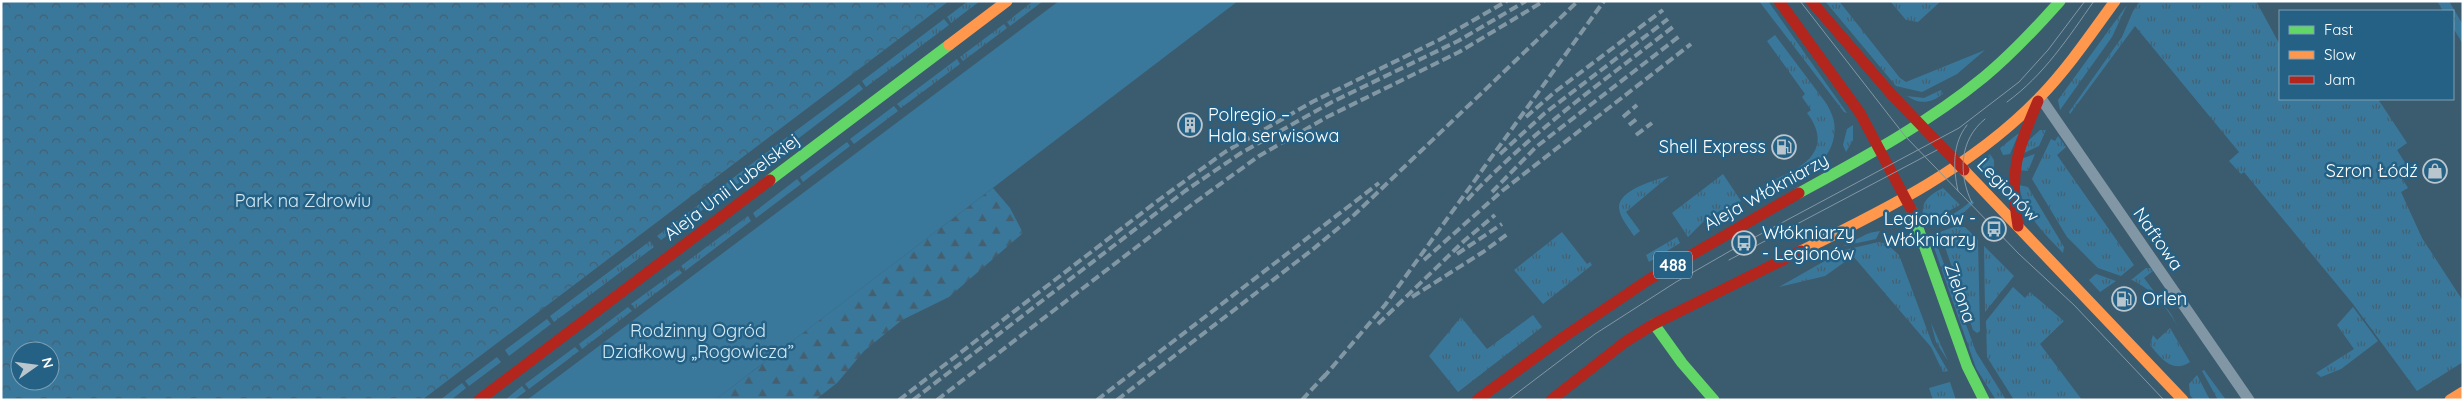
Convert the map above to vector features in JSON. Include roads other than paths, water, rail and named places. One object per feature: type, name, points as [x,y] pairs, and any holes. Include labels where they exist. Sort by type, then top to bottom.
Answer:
[{"type":"main road","name":"Aleja Unii Lubelskiej","points":[[478,400],[1007,1]]},
{"type":"main road","points":[[1779,1],[1860,113],[1880,147]]},
{"type":"main road","name":"Legionów","points":[[1812,1],[1842,39],[1918,123],[2182,400]]},
{"type":"main road","name":"Aleja Włókniarzy","points":[[1477,400],[1539,354],[1649,280],[1736,228],[1880,147],[1918,123],[1993,70],[2031,34],[2060,1]]},
{"type":"main road","name":"488","points":[[1551,400],[1626,342],[1654,324],[1786,259],[1905,196],[1958,164],[2011,124],[2040,97],[2071,61],[2115,1]]},
{"type":"main road","points":[[2018,226],[2012,189],[2015,156],[2040,97]]},
{"type":"main road","name":"Zielona","points":[[1880,147],[1905,196],[1923,238],[1968,366],[1984,400]]},
{"type":"main road","points":[[1654,324],[1682,363],[1714,400]]},
{"type":"main road","points":[[2450,400],[2463,392]]},
{"type":"street","name":"Naftowa","points":[[2040,97],[2249,400]]},
{"type":"tram line","points":[[1800,1],[1905,136],[2019,254],[2074,305],[2164,400]]},
{"type":"tram line","points":[[1508,400],[1595,334],[1676,282],[1744,243],[1959,128],[2019,82],[2048,50],[2085,1]]},
{"type":"tram line","points":[[2007,102],[2044,68],[2094,1]]},
{"type":"tram line","points":[[1972,203],[1964,181],[1964,158],[1970,137],[1976,127],[1985,119]]},
{"type":"tram line","points":[[1958,191],[1955,174],[1956,148],[1967,125]]},
{"type":"tram line","points":[[1729,260],[1937,150]]},
{"type":"railway","points":[[899,400],[1160,199],[1225,152],[1314,101],[1439,40],[1507,1]]},
{"type":"railway","points":[[913,400],[1185,191],[1241,153],[1332,102],[1458,41],[1526,1]]},
{"type":"railway","points":[[937,400],[1194,203],[1259,156],[1327,117],[1459,52],[1544,1]]},
{"type":"railway","points":[[1117,400],[1312,250],[1354,215],[1578,1]]},
{"type":"railway","points":[[1323,378],[1385,305],[1604,1]]},
{"type":"railway","points":[[1526,117],[1556,91],[1663,10]]},
{"type":"railway","points":[[1500,154],[1545,113],[1668,19]]},
{"type":"railway","points":[[1467,200],[1515,153],[1541,131],[1673,27]]},
{"type":"railway","points":[[1492,192],[1536,147],[1681,35]]},
{"type":"railway","points":[[1424,260],[1502,191],[1691,44]]},
{"type":"railway","points":[[1623,117],[1637,105]]},
{"type":"railway","points":[[1629,125],[1638,118]]},
{"type":"railway","points":[[1636,135],[1652,123]]},
{"type":"railway","points":[[1097,400],[1379,183]]},
{"type":"railway","points":[[1378,324],[1464,241],[1495,215]]},
{"type":"railway","points":[[1457,254],[1502,224]]},
{"type":"railway","points":[[1412,297],[1483,252],[1509,233]]},
{"type":"railway","points":[[1302,400],[1326,374]]},
{"type":"place","name":"Polregio – Hala serwisowa","points":[[1190,125]]},
{"type":"place","name":"Shell Express","points":[[1784,147]]},
{"type":"place","name":"Szron Łódź","points":[[2435,171]]},
{"type":"place","name":"Legionów - Włókniarzy","points":[[1994,229]]},
{"type":"place","name":"Włókniarzy - Legionów","points":[[1744,243]]},
{"type":"place","name":"Orlen","points":[[2124,299]]},
{"type":"park label","name":"Park na Zdrowiu","points":[[303,201]]},
{"type":"park label","name":"Rodzinny Ogród Działkowy „Rogowicza”","points":[[698,341]]}]
